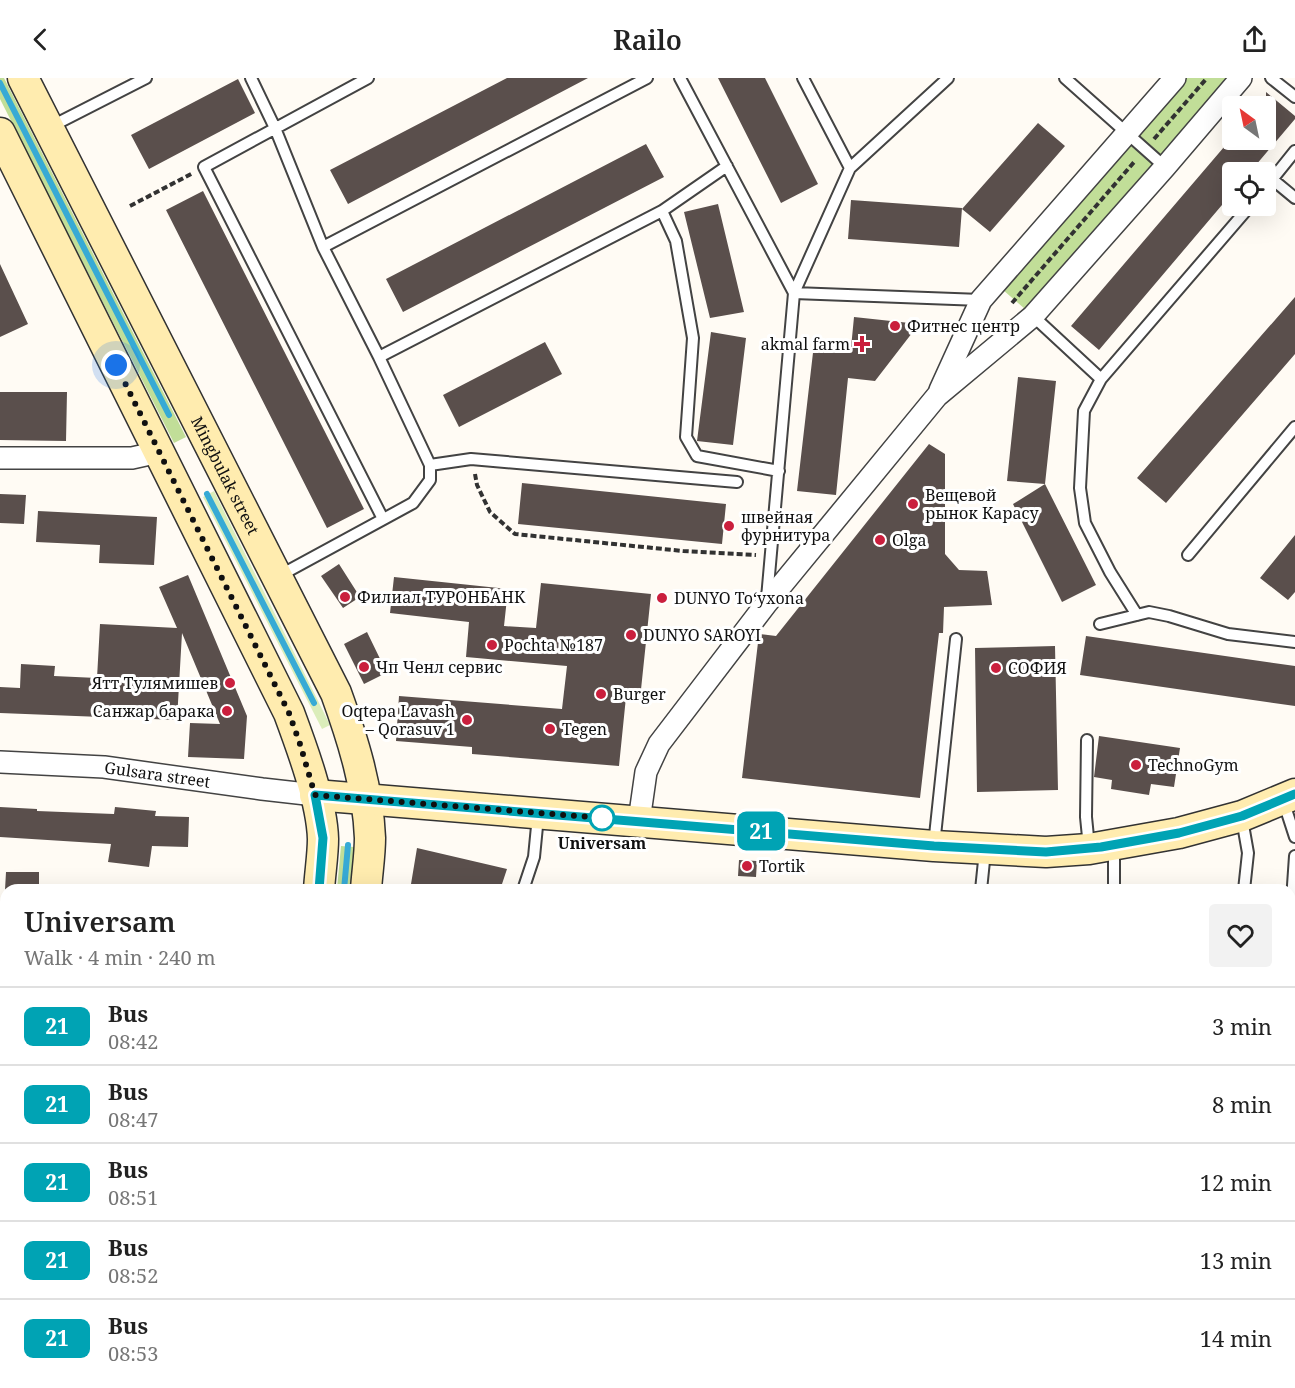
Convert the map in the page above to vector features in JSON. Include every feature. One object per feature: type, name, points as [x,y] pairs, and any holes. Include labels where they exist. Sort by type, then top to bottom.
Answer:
[{"type":"main road","name":"Mingbulak street","points":[[22,78],[336,693],[349,728],[366,799],[370,841],[366,884]]},
{"type":"main road","points":[[3,149],[154,440],[289,713],[315,795],[323,838],[319,884]]},
{"type":"main road","points":[[154,440],[190,409]]},
{"type":"main road","points":[[315,795],[985,850],[1046,852],[1101,847],[1179,833],[1242,816],[1289,797]]},
{"type":"street","points":[[937,396],[981,300],[1175,78]]},
{"type":"street","points":[[639,821],[646,772],[659,744],[766,604],[937,396],[1033,316],[1241,78]]},
{"type":"street","points":[[0,458],[132,458],[154,440]]},
{"type":"street","name":"Gulsara street","points":[[0,762],[104,767],[315,795]]},
{"type":"lane","points":[[48,128],[146,78]]},
{"type":"lane","points":[[251,78],[275,128],[323,247],[379,357],[430,465],[430,480],[413,503],[277,577]]},
{"type":"lane","points":[[368,78],[204,166],[383,519]]},
{"type":"lane","points":[[323,247],[647,78]]},
{"type":"lane","points":[[680,78],[794,293]]},
{"type":"lane","points":[[803,78],[850,168]]},
{"type":"lane","points":[[766,604],[794,293],[850,168],[948,78]]},
{"type":"lane","points":[[1065,78],[1165,167]]},
{"type":"lane","points":[[1271,78],[1295,97]]},
{"type":"lane","points":[[1276,174],[1295,151]]},
{"type":"lane","points":[[379,357],[662,211],[727,166]]},
{"type":"lane","points":[[1276,187],[1295,198]]},
{"type":"lane","points":[[662,211],[676,241],[693,338],[686,437],[697,456],[779,471]]},
{"type":"lane","points":[[1137,615],[1110,572],[1085,523],[1080,488],[1084,411],[1101,379],[1241,216]]},
{"type":"lane","points":[[794,293],[981,300]]},
{"type":"lane","points":[[1033,316],[1101,379]]},
{"type":"lane","points":[[1188,555],[1295,427]]},
{"type":"lane","points":[[430,465],[471,459],[737,482]]},
{"type":"lane","points":[[1100,624],[1149,612],[1228,634],[1295,642]]},
{"type":"lane","points":[[934,846],[956,639]]},
{"type":"lane","points":[[1087,740],[1086,817],[1101,847],[1112,884]]},
{"type":"lane","points":[[1289,797],[1295,837]]},
{"type":"lane","points":[[525,884],[534,857],[538,813]]},
{"type":"lane","points":[[1242,816],[1248,853],[1245,884]]},
{"type":"lane","points":[[982,884],[985,850]]},
{"type":"lane","points":[[1293,884],[1295,856]]},
{"type":"path","points":[[1012,303],[1207,78]]},
{"type":"path","points":[[130,206],[204,166]]},
{"type":"path","points":[[471,459],[477,485],[490,512],[515,534],[683,551],[772,556]]},
{"type":"green space","points":[[0,78],[4,78],[186,437],[174,443],[0,99]]},
{"type":"green space","points":[[1175,78],[1241,78],[1225,96],[1222,96],[1222,100],[1033,316],[995,283]]},
{"type":"green space","points":[[214,491],[330,725],[322,729],[203,497]]},
{"type":"green space","points":[[341,846],[354,847],[351,884],[337,884]]},
{"type":"building","points":[[507,78],[588,78],[348,204],[330,170]]},
{"type":"building","points":[[718,78],[765,78],[818,184],[781,203]]},
{"type":"building","points":[[238,79],[255,113],[149,169],[131,135]]},
{"type":"building","points":[[1276,100],[1295,116],[1276,141]]},
{"type":"building","points":[[1038,123],[1065,146],[990,232],[962,209]]},
{"type":"building","points":[[646,144],[664,177],[403,312],[386,279]]},
{"type":"building","points":[[1222,149],[1269,150],[1258,162],[1222,162],[1222,205],[1099,350],[1071,326]]},
{"type":"building","points":[[203,191],[364,509],[327,528],[166,210]]},
{"type":"building","points":[[851,200],[962,208],[959,247],[848,239]]},
{"type":"building","points":[[718,204],[744,312],[710,318],[684,212]]},
{"type":"building","points":[[0,264],[28,324],[0,337]]},
{"type":"building","points":[[1295,297],[1295,354],[1166,503],[1137,478]]},
{"type":"building","points":[[854,317],[919,324],[875,381],[848,378],[836,495],[797,491],[814,344],[851,348]]},
{"type":"building","points":[[711,332],[746,338],[733,445],[697,441]]},
{"type":"building","points":[[545,342],[562,374],[459,427],[443,395]]},
{"type":"building","points":[[1018,377],[1056,381],[1045,484],[1007,481]]},
{"type":"building","points":[[0,392],[67,392],[66,441],[0,440]]},
{"type":"building","points":[[929,444],[945,454],[945,554],[959,570],[987,571],[992,605],[944,607],[943,633],[939,633],[920,798],[742,778],[759,634],[776,636]]},
{"type":"building","points":[[522,483],[726,504],[722,544],[518,524]]},
{"type":"building","points":[[1045,484],[1096,585],[1062,602],[1013,504]]},
{"type":"building","points":[[0,494],[26,495],[24,524],[0,523]]},
{"type":"building","points":[[38,511],[157,517],[154,565],[99,563],[100,545],[36,542]]},
{"type":"building","points":[[1295,535],[1295,592],[1288,600],[1260,578]]},
{"type":"building","points":[[339,564],[360,597],[343,608],[321,576]]},
{"type":"building","points":[[188,575],[247,716],[244,759],[188,757],[190,723],[220,724],[182,633],[177,720],[0,713],[0,687],[20,688],[21,664],[55,666],[54,676],[97,678],[100,624],[177,628],[159,587]]},
{"type":"building","points":[[394,577],[508,589],[504,626],[536,628],[541,583],[651,594],[640,699],[626,697],[619,766],[472,754],[472,747],[396,741],[399,696],[562,709],[567,666],[466,657],[469,622],[390,613]]},
{"type":"building","points":[[367,632],[384,667],[384,674],[364,684],[344,644]]},
{"type":"building","points":[[1086,636],[1295,666],[1295,706],[1080,675]]},
{"type":"building","points":[[1055,646],[1058,790],[977,792],[975,648]]},
{"type":"building","points":[[1099,736],[1180,748],[1174,787],[1151,784],[1149,795],[1111,789],[1112,780],[1094,777]]},
{"type":"building","points":[[0,807],[114,814],[115,807],[156,811],[155,816],[189,817],[188,847],[152,846],[149,867],[108,862],[111,844],[0,837]]},
{"type":"building","points":[[417,848],[507,869],[502,884],[411,884]]},
{"type":"building","points":[[739,860],[757,861],[756,877],[738,876]]},
{"type":"building","points":[[6,872],[39,872],[39,884],[5,884]]},
{"type":"waterway","points":[[0,83],[169,415]]},
{"type":"waterway","points":[[207,494],[314,703]]},
{"type":"waterway","points":[[345,884],[348,845]]},
{"type":"bus line","name":"21","points":[[319,884],[323,838],[315,795],[934,846],[1046,852],[1089,849],[1179,833],[1242,816],[1295,794]]},
{"type":"place","name":"Фитнес центр","points":[[895,326]]},
{"type":"place","name":"akmal farm","points":[[862,344]]},
{"type":"place","name":"Вещевой рынок Карасу","points":[[913,504]]},
{"type":"place","name":"швейная фурнитура","points":[[729,526]]},
{"type":"place","name":"Olga","points":[[880,540]]},
{"type":"place","name":"Филиал ТУРОНБАНК","points":[[345,597]]},
{"type":"place","name":"DUNYO To‘yxona","points":[[662,598]]},
{"type":"place","name":"DUNYO SAROYI","points":[[631,635]]},
{"type":"place","name":"Pochta №187","points":[[492,645]]},
{"type":"place","name":"Чп Ченл сервис","points":[[364,667]]},
{"type":"place","name":"СОФИЯ","points":[[996,668]]},
{"type":"place","name":"Ятт Тулямишев","points":[[230,683]]},
{"type":"place","name":"Burger","points":[[601,694]]},
{"type":"place","name":"Санжар барака","points":[[227,711]]},
{"type":"place","name":"Oqtepa Lavash – Qorasuv 1","points":[[467,720]]},
{"type":"place","name":"Tegen","points":[[550,729]]},
{"type":"place","name":"TechnoGym","points":[[1136,765]]},
{"type":"place","name":"Universam","points":[[602,818]]},
{"type":"place","name":"Tortik","points":[[747,866]]},
{"type":"route","points":[[116,365],[289,713],[315,795],[602,818]]}]
